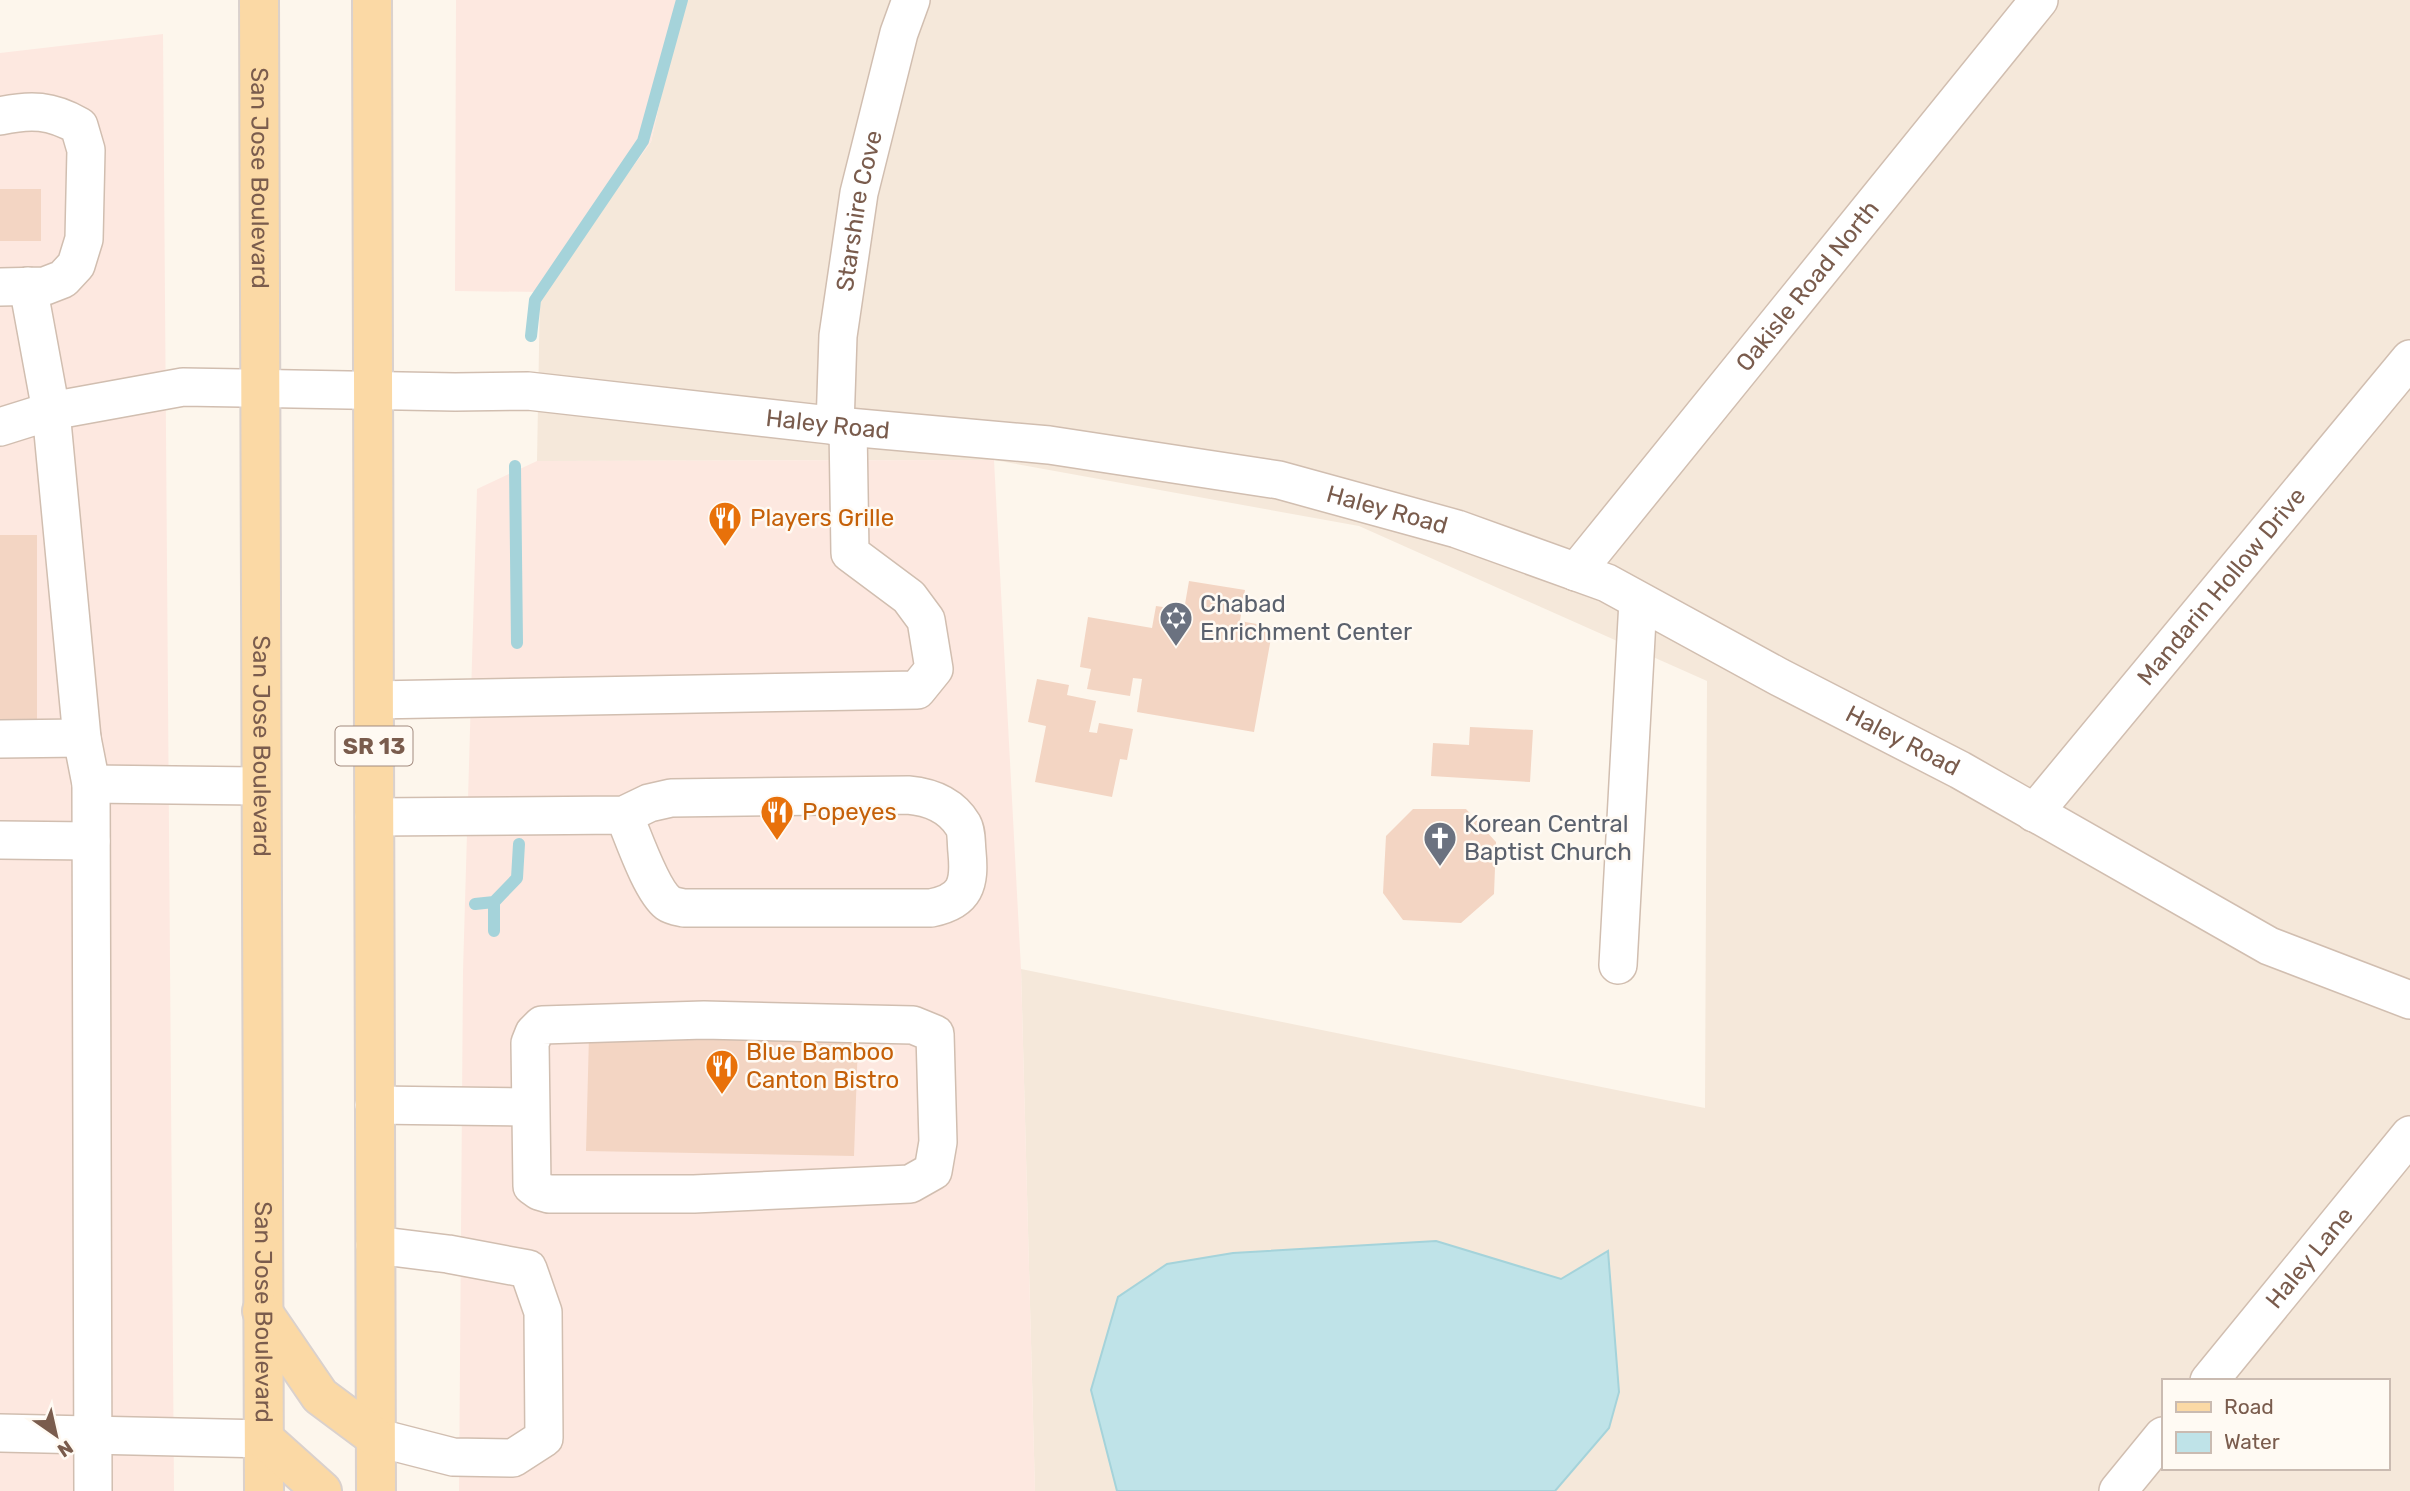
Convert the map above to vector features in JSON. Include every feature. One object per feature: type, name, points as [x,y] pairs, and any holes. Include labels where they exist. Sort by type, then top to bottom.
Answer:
[{"type":"main road","name":"San Jose Boulevard","points":[[259,0],[264,1491]]},
{"type":"main road","name":"SR 13","points":[[372,0],[376,1491]]},
{"type":"main road","points":[[262,1311],[320,1396],[375,1437]]},
{"type":"main road","points":[[264,1439],[322,1491]]},
{"type":"street","name":"Starshire Cove","points":[[374,700],[917,690],[934,669],[926,621],[909,597],[850,553],[841,427],[838,336],[859,193],[899,33],[911,0]]},
{"type":"street","name":"Oakisle Road North","points":[[1576,572],[2039,0]]},
{"type":"street","points":[[0,116],[26,110],[60,115],[79,126],[86,150],[85,239],[76,265],[64,279],[45,286],[14,286],[51,411],[82,738],[91,784],[93,1491]]},
{"type":"street","name":"Mandarin Hollow Drive","points":[[2034,813],[2410,359]]},
{"type":"street","name":"Haley Road","points":[[0,427],[51,411],[183,387],[528,391],[841,427],[1049,445],[1279,480],[1457,529],[1607,583],[1779,677],[1960,770],[2269,946],[2410,1000]]},
{"type":"street","points":[[1618,965],[1638,601]]},
{"type":"street","points":[[0,738],[82,738]]},
{"type":"street","points":[[91,784],[261,786]]},
{"type":"street","points":[[374,817],[624,815],[649,803],[671,798],[908,795],[926,797],[941,803],[965,827],[969,876],[965,887],[948,904],[931,908],[684,908],[669,905],[660,894],[624,815]]},
{"type":"street","points":[[0,840],[91,841]]},
{"type":"street","points":[[704,1020],[899,1024],[913,1025],[935,1034],[937,1142],[933,1171],[909,1184],[694,1194],[549,1194],[531,1186],[529,1107],[530,1043],[534,1032],[542,1025],[704,1020]]},
{"type":"street","points":[[374,1105],[529,1107]]},
{"type":"street","name":"Haley Lane","points":[[2211,1379],[2410,1135]]},
{"type":"street","points":[[375,1245],[448,1254],[528,1269],[543,1312],[544,1438],[513,1458],[453,1457],[375,1437]]},
{"type":"street","points":[[0,1433],[264,1439]]},
{"type":"street","points":[[2118,1491],[2162,1437]]},
{"type":"shaded area","points":[[456,0],[682,0],[651,142],[540,292],[455,291]]},
{"type":"shaded area","points":[[682,0],[2410,0],[2410,1491],[1035,1491],[1021,969],[1705,1108],[1707,681],[1359,526],[994,460],[537,461],[540,292],[651,142]]},
{"type":"shaded area","points":[[163,34],[174,1491],[0,1491],[0,53]]},
{"type":"shaded area","points":[[994,460],[1021,969],[1035,1491],[459,1491],[463,971],[477,489],[537,461]]},
{"type":"water","points":[[1436,1241],[1561,1279],[1608,1251],[1619,1392],[1609,1428],[1555,1491],[1117,1491],[1091,1390],[1118,1297],[1167,1264],[1233,1253]]},
{"type":"building","points":[[0,189],[41,189],[41,241],[0,241]]},
{"type":"building","points":[[0,535],[37,535],[37,731],[0,731]]},
{"type":"building","name":"Chabad Enrichment Center","points":[[1189,581],[1245,590],[1240,621],[1273,627],[1254,732],[1137,712],[1142,679],[1133,678],[1130,696],[1087,689],[1091,669],[1080,667],[1088,617],[1152,628],[1156,606],[1184,610]]},
{"type":"building","points":[[1037,679],[1069,685],[1067,695],[1096,701],[1089,732],[1097,733],[1099,723],[1133,729],[1127,760],[1120,759],[1112,797],[1035,782],[1046,726],[1028,722]]},
{"type":"building","name":"Korean Central Baptist Church","points":[[1470,727],[1533,730],[1530,782],[1431,776],[1433,743],[1469,745]]},
{"type":"building","name":"Korean Central Baptist Church","points":[[1413,809],[1466,809],[1496,842],[1494,894],[1461,923],[1403,920],[1383,893],[1386,836]]},
{"type":"building","name":"Blue Bamboo Canton Bistro","points":[[589,1035],[858,1041],[854,1156],[586,1151]]},
{"type":"waterway","points":[[531,336],[535,300],[643,141],[682,0]]},
{"type":"waterway","points":[[515,466],[517,643]]},
{"type":"waterway","points":[[494,931],[494,902],[517,878],[519,844]]},
{"type":"waterway","points":[[475,904],[494,902]]},
{"type":"place","name":"Players Grille","points":[[725,548]]},
{"type":"place","name":"Chabad Enrichment Center","points":[[1176,648]]},
{"type":"place","name":"Popeyes","points":[[777,842]]},
{"type":"place","name":"Korean Central Baptist Church","points":[[1440,868]]},
{"type":"place","name":"Blue Bamboo Canton Bistro","points":[[722,1096]]}]
